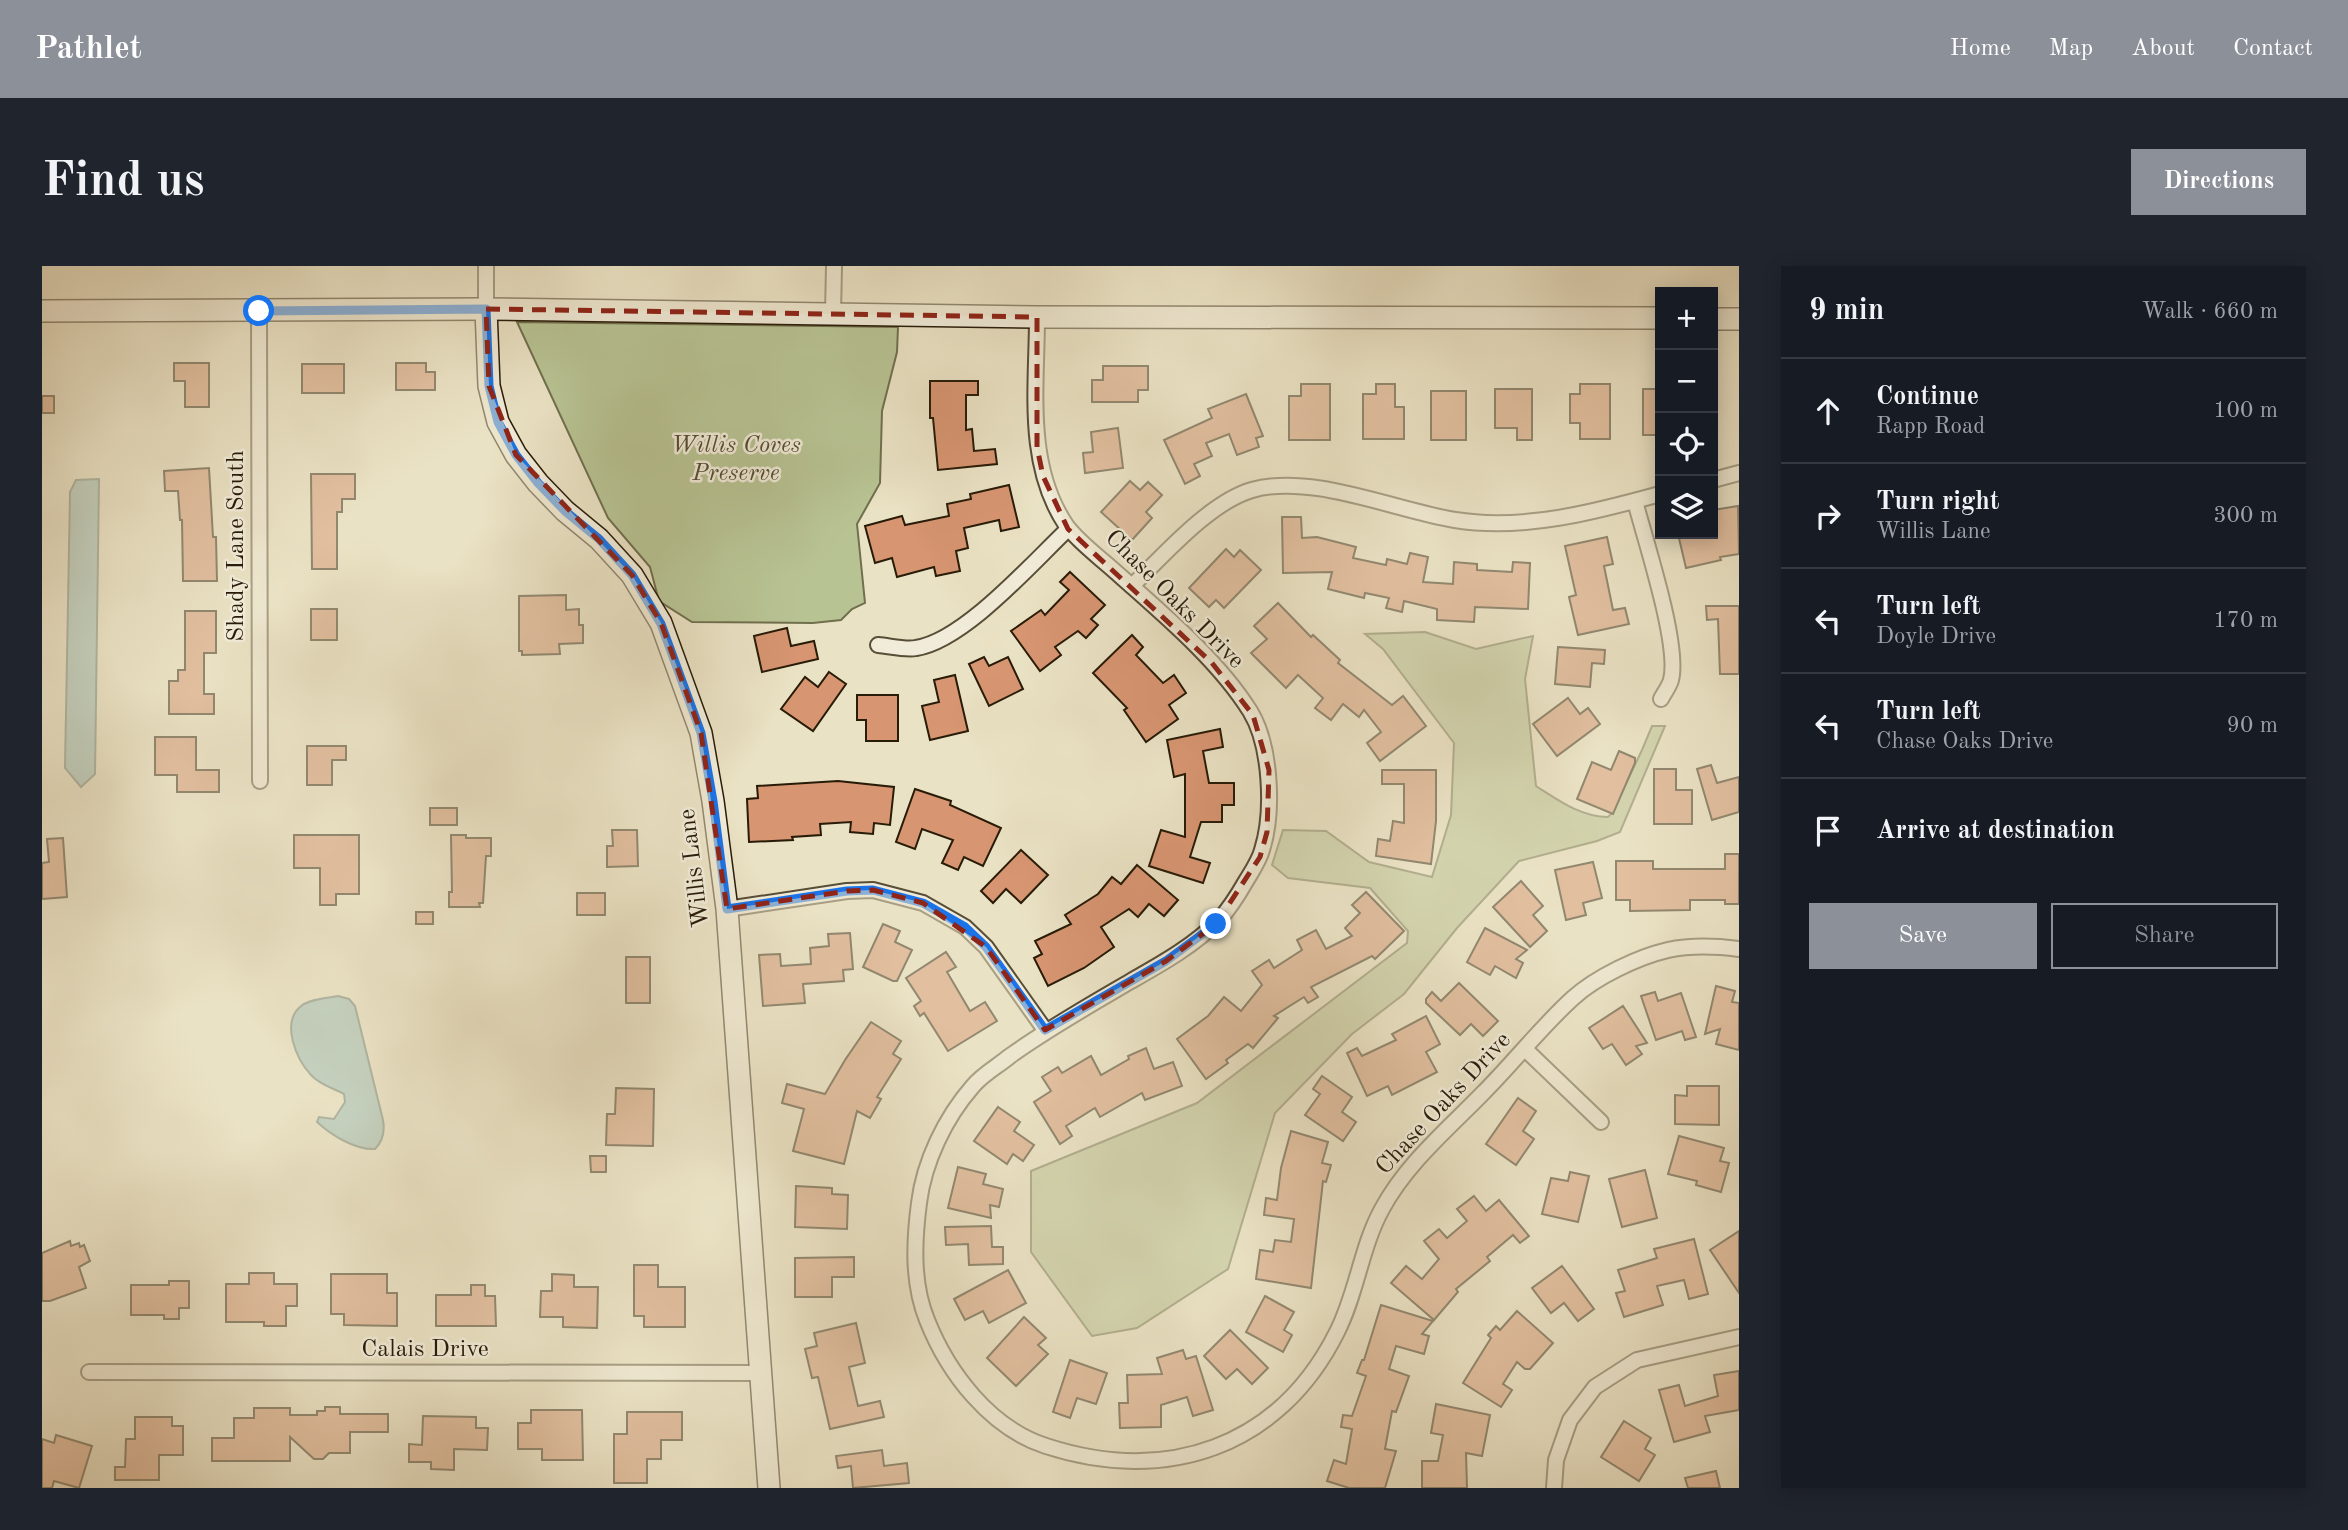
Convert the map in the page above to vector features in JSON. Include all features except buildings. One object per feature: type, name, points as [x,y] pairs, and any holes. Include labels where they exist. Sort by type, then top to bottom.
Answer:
[{"type":"street","points":[[486,266],[486,309]]},
{"type":"street","points":[[834,266],[834,313]]},
{"type":"street","points":[[42,311],[486,309],[1037,317],[1655,318]]},
{"type":"street","name":"Willis Lane","points":[[486,309],[489,386],[498,422],[516,455],[547,492],[599,539],[632,575],[661,624],[701,733],[727,909],[769,1488]]},
{"type":"street","name":"Shady Lane South","points":[[259,311],[260,780]]},
{"type":"street","name":"Chase Oaks Drive","points":[[1037,317],[1037,447],[1043,476],[1068,528],[1212,663],[1253,715],[1269,770],[1270,801],[1267,832],[1260,858],[1233,903],[1216,924],[1166,961],[1045,1030],[976,1082],[958,1107],[931,1156],[922,1181],[914,1246],[921,1304],[938,1347],[969,1393],[1012,1429],[1041,1445],[1104,1461],[1173,1460],[1237,1438],[1263,1423],[1316,1367],[1336,1334],[1351,1299],[1380,1212],[1398,1182],[1577,994],[1618,968],[1667,950],[1691,947],[1739,949]]},
{"type":"street","points":[[1718,319],[1739,319]]},
{"type":"street","points":[[1718,479],[1739,473]]},
{"type":"street","points":[[1132,586],[1213,510],[1251,490],[1301,484],[1457,520],[1497,523],[1532,522],[1655,495]]},
{"type":"street","points":[[1635,501],[1673,656],[1671,680],[1661,699]]},
{"type":"street","points":[[878,645],[916,648],[944,638],[987,607],[1068,528]]},
{"type":"street","points":[[727,909],[847,891],[873,890],[923,903],[965,927],[986,947],[1045,1030]]},
{"type":"street","points":[[1525,1049],[1601,1122]]},
{"type":"street","points":[[1554,1488],[1556,1460],[1570,1420],[1595,1387],[1637,1360],[1739,1337]]},
{"type":"street","name":"Calais Drive","points":[[89,1372],[761,1373]]},
{"type":"highlighted area","points":[[486,309],[1037,317],[1037,447],[1043,476],[1068,529],[1212,663],[1253,715],[1269,770],[1267,832],[1260,857],[1216,924],[1166,961],[1045,1030],[986,947],[923,903],[873,890],[847,891],[727,909],[701,733],[661,623],[632,575],[516,455],[489,386]]},
{"type":"green space","name":"Willis Coves Preserve","points":[[517,322],[898,327],[897,352],[882,411],[880,483],[857,524],[865,603],[852,609],[841,620],[813,623],[692,622],[659,601],[650,567],[608,518]]},
{"type":"green space","points":[[1425,632],[1476,649],[1533,636],[1525,679],[1536,786],[1579,811],[1608,817],[1652,726],[1665,726],[1620,832],[1597,841],[1519,861],[1457,928],[1404,994],[1352,1034],[1275,1113],[1228,1269],[1137,1328],[1092,1336],[1031,1252],[1031,1171],[1197,1103],[1407,943],[1408,931],[1370,888],[1288,878],[1272,865],[1283,830],[1326,831],[1369,862],[1432,877],[1451,815],[1454,743],[1383,649],[1365,634]]},
{"type":"water","points":[[99,479],[95,774],[81,787],[65,768],[70,492],[76,480]]},
{"type":"water","points":[[338,996],[349,999],[355,1006],[383,1120],[383,1136],[375,1149],[344,1141],[317,1122],[319,1117],[334,1119],[345,1102],[344,1094],[322,1084],[311,1075],[293,1041],[292,1022],[301,1006],[314,1000]]},
{"type":"route","points":[[259,311],[486,309],[489,386],[498,422],[516,455],[565,511],[599,539],[632,575],[661,624],[701,733],[727,909],[847,891],[873,890],[923,903],[965,927],[986,947],[1045,1030],[1166,961],[1216,924]]}]
